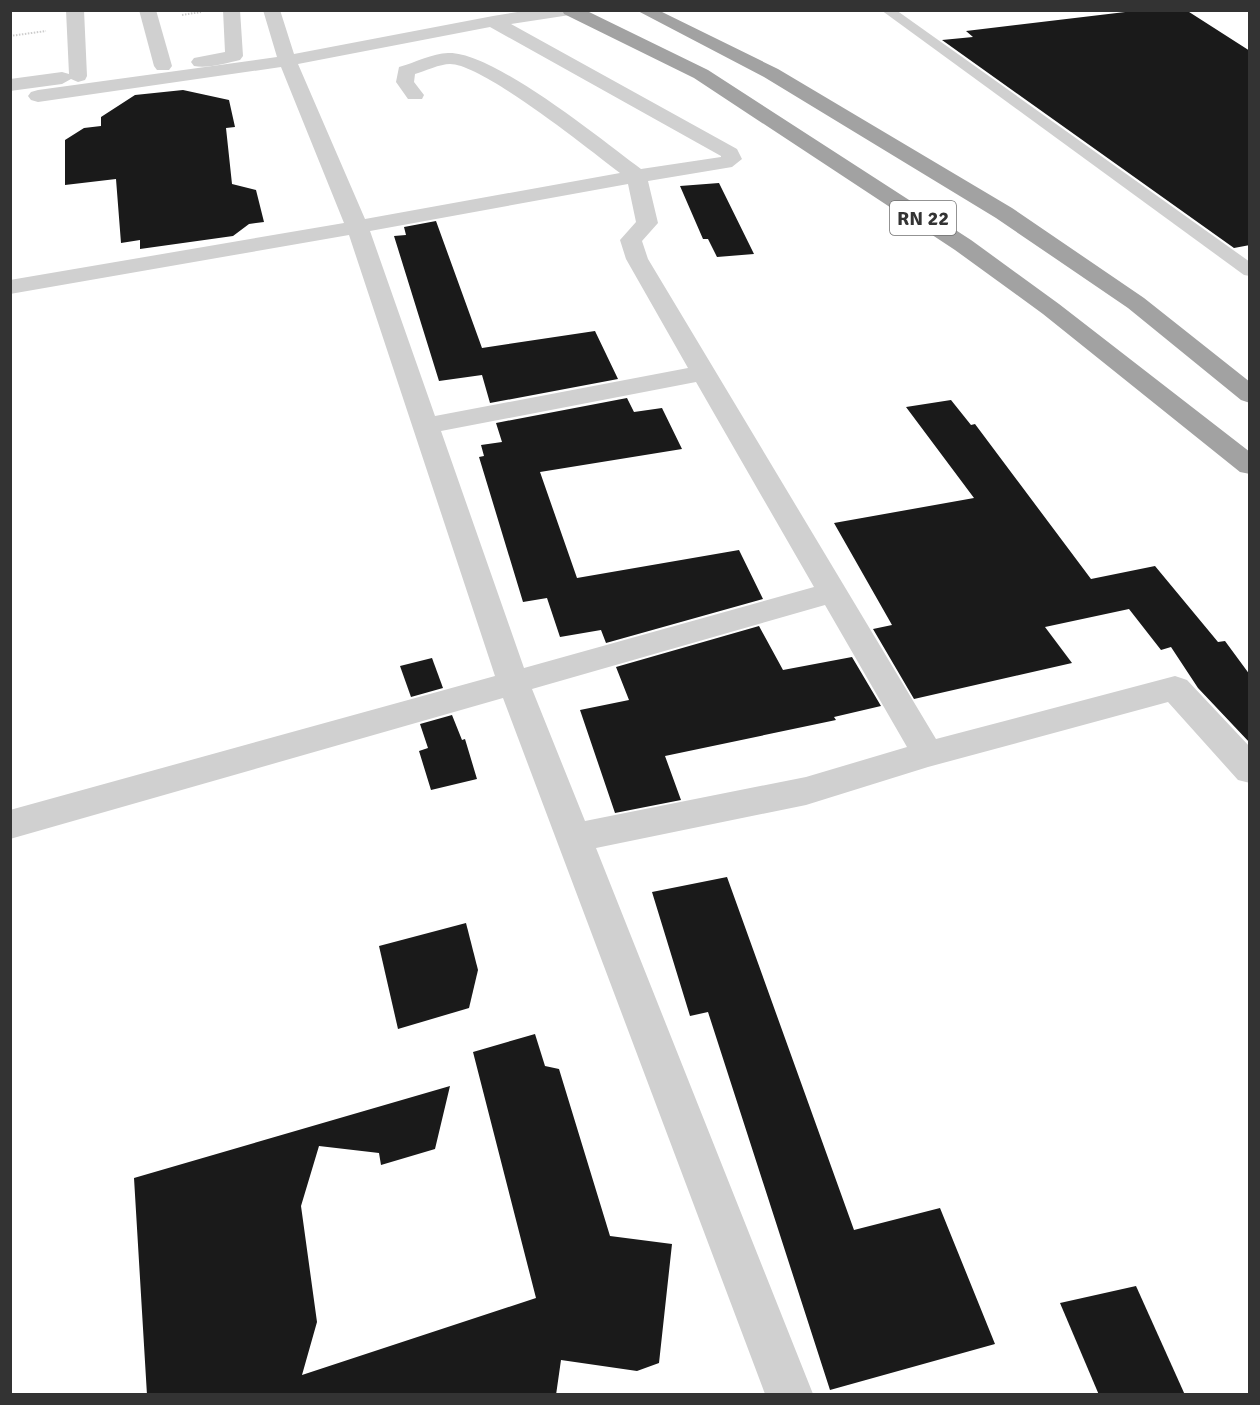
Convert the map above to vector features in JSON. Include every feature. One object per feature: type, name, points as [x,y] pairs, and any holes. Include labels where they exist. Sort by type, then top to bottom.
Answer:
[{"type":"highway","name":"RN 22","points":[[570,10],[701,74],[963,245],[1051,309],[1250,466]]},
{"type":"highway","name":"RN 22","points":[[644,10],[771,73],[1004,213],[1136,303],[1250,395]]},
{"type":"street","points":[[10,85],[225,59],[234,56],[231,10]]},
{"type":"street","points":[[272,10],[287,61],[357,227],[514,684],[789,1395]]},
{"type":"street","points":[[38,96],[287,61],[493,21],[570,10]]},
{"type":"street","points":[[147,15],[163,66]]},
{"type":"street","points":[[75,19],[78,76]]},
{"type":"street","points":[[10,287],[637,176],[725,163],[732,157],[699,136],[493,21]]},
{"type":"street","points":[[415,95],[405,82],[406,71],[449,58],[468,61],[560,117],[637,176],[647,223],[631,240],[637,259],[928,754]]},
{"type":"street","points":[[426,426],[702,373]]},
{"type":"street","points":[[10,825],[834,592]]},
{"type":"street","points":[[574,838],[806,791],[928,754],[1175,688],[1250,770]]},
{"type":"lane","points":[[887,10],[1250,271]]},
{"type":"path","points":[[147,15],[205,12]]},
{"type":"path","points":[[10,36],[75,19]]},
{"type":"building","points":[[1142,10],[1186,10],[1250,51],[1250,245],[1234,248],[942,40],[973,37],[966,31]]},
{"type":"building","points":[[183,90],[229,100],[235,127],[226,128],[232,184],[256,190],[264,222],[249,224],[233,236],[140,249],[140,240],[121,243],[116,179],[65,185],[65,140],[84,128],[101,126],[101,117],[135,95]]},
{"type":"building","points":[[719,183],[754,254],[717,257],[708,239],[703,239],[680,186]]},
{"type":"building","points":[[436,221],[482,348],[595,331],[618,379],[490,403],[482,375],[439,381],[394,236],[406,235],[404,227]]},
{"type":"building","points":[[627,398],[634,412],[662,408],[682,449],[540,472],[577,578],[739,550],[763,599],[606,643],[601,630],[560,637],[547,598],[523,602],[479,457],[484,456],[481,445],[502,442],[496,423]]},
{"type":"building","points":[[951,400],[971,425],[975,424],[1091,579],[1155,566],[1218,642],[1225,641],[1250,675],[1250,743],[1198,688],[1171,647],[1161,650],[1129,609],[1045,627],[1072,663],[914,699],[873,629],[892,625],[834,523],[974,498],[906,407]]},
{"type":"building","points":[[759,626],[783,670],[852,657],[881,706],[834,717],[836,720],[665,756],[681,800],[615,813],[580,710],[629,700],[616,667]]},
{"type":"building","points":[[432,658],[443,688],[411,697],[400,666]]},
{"type":"building","points":[[452,715],[462,740],[465,739],[477,779],[431,790],[419,751],[428,748],[420,724]]},
{"type":"building","points":[[727,877],[854,1230],[940,1208],[995,1344],[830,1390],[708,1012],[690,1016],[652,892]]},
{"type":"building","points":[[466,923],[478,970],[469,1008],[398,1029],[379,946]]},
{"type":"building","points":[[535,1034],[545,1066],[559,1069],[610,1236],[672,1244],[659,1363],[637,1371],[561,1360],[556,1395],[147,1395],[134,1178],[450,1086],[435,1149],[381,1165],[379,1153],[319,1146],[301,1206],[317,1322],[302,1375],[536,1298],[473,1052]]},
{"type":"building","points":[[1136,1286],[1185,1395],[1099,1395],[1060,1303]]}]
